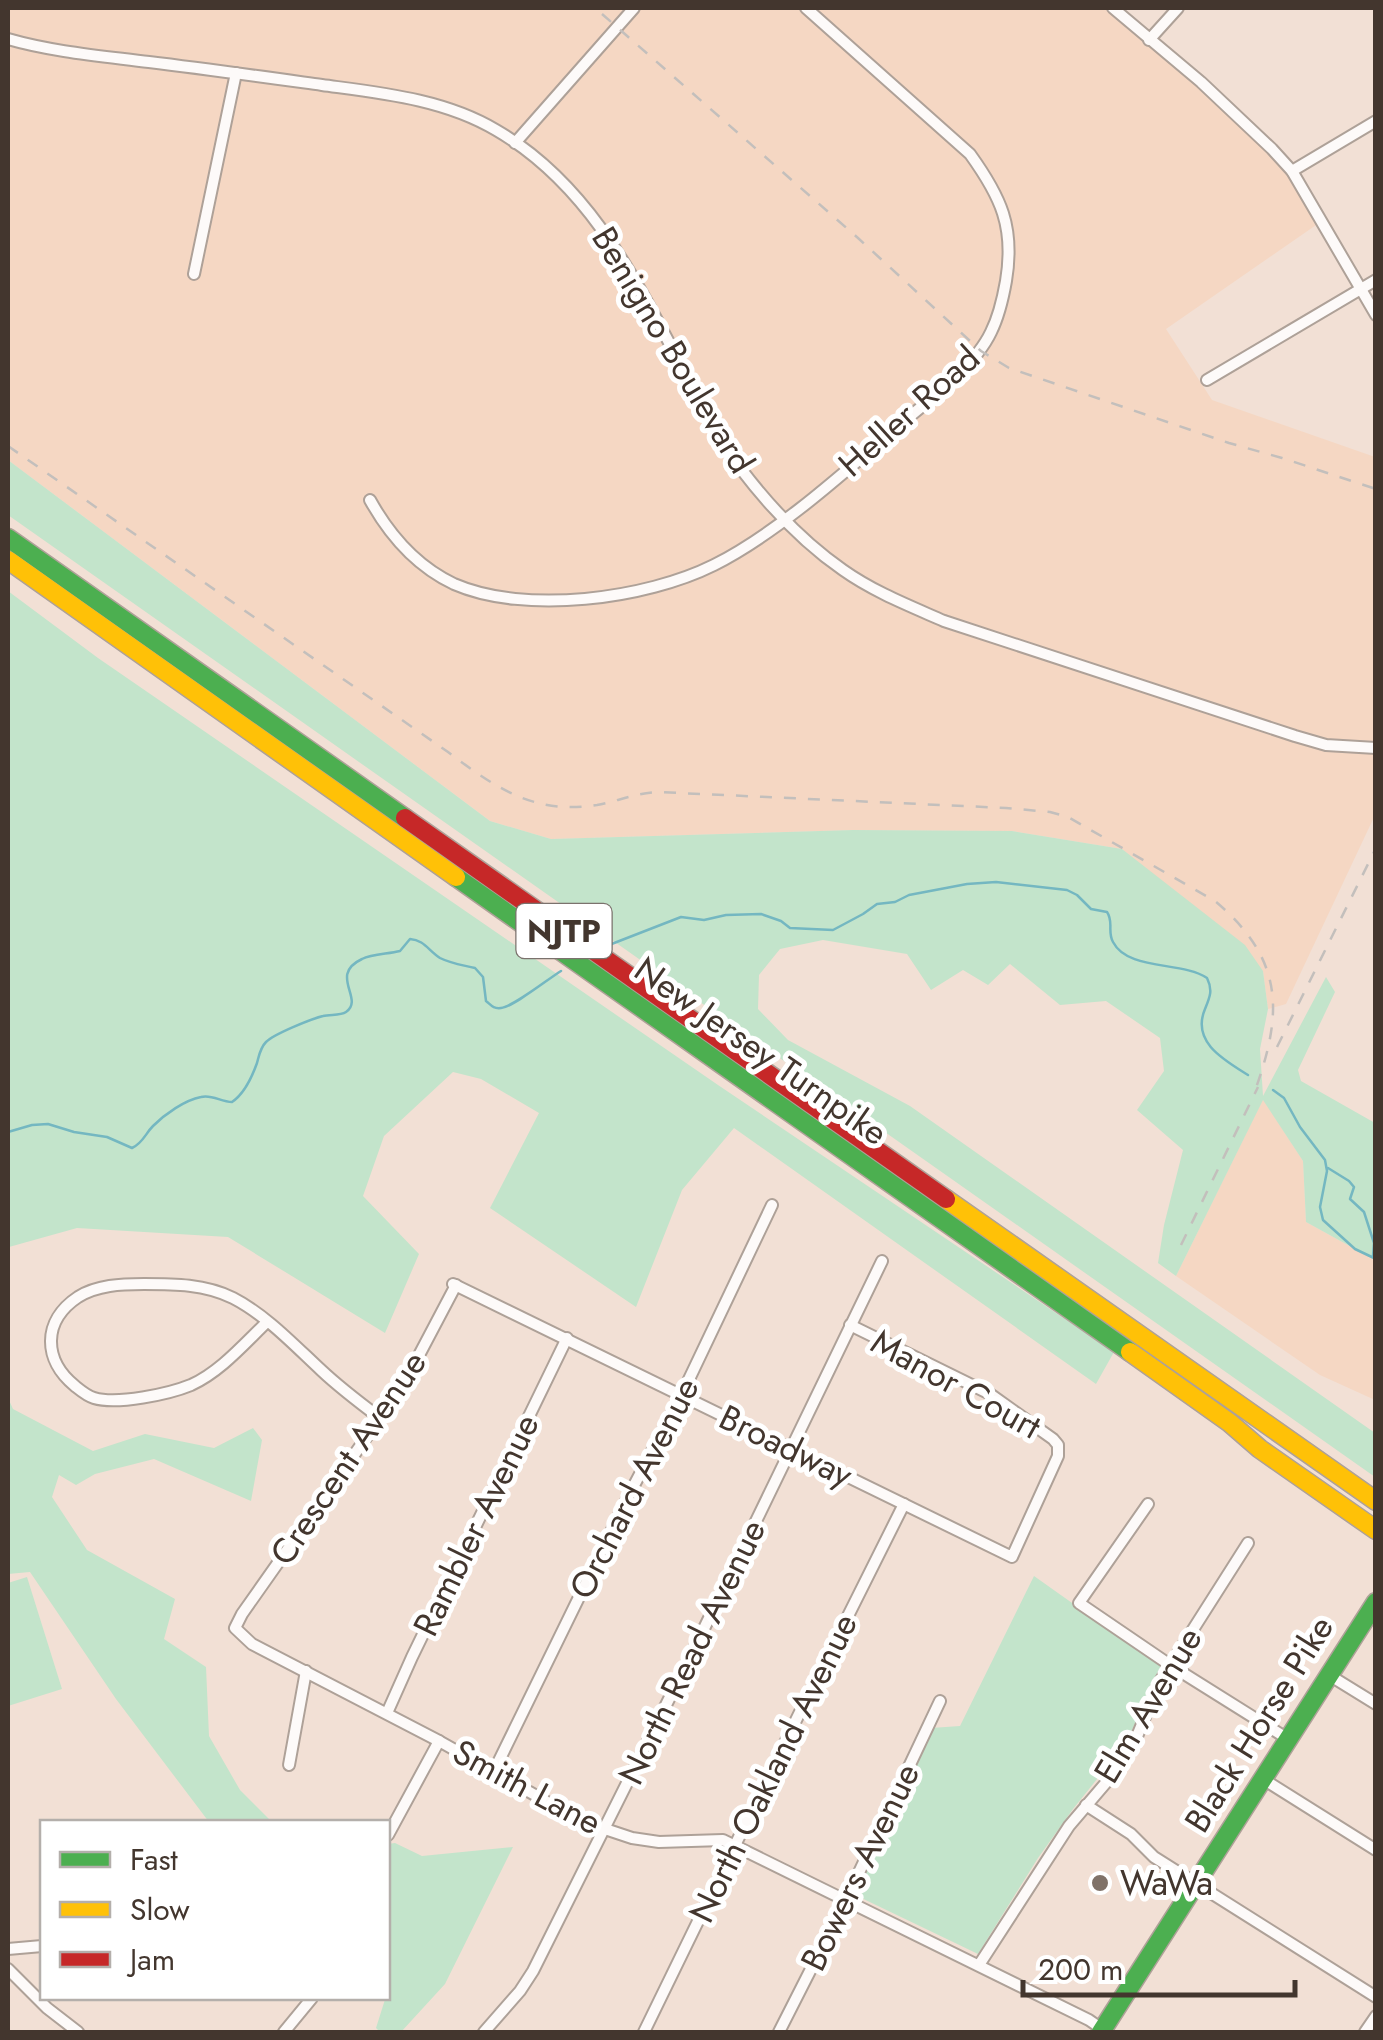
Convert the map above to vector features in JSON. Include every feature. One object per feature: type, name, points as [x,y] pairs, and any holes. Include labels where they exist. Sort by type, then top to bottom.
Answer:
[{"type":"main road","name":"New Jersey Turnpike","points":[[8,538],[1376,1501]]},
{"type":"main road","name":"New Jersey Turnpike","points":[[8,560],[1230,1423],[1371,1528]]},
{"type":"main road","name":"Black Horse Pike","points":[[1104,2031],[1376,1602]]},
{"type":"street","points":[[515,143],[634,8]]},
{"type":"street","name":"Heller Road","points":[[370,500],[384,526],[404,550],[431,570],[474,591],[561,602],[642,590],[687,577],[756,541],[878,443],[981,351],[993,329],[1009,263],[1009,233],[990,182],[970,154],[806,8]]},
{"type":"street","points":[[1113,8],[1201,82],[1292,171],[1376,315]]},
{"type":"street","points":[[1149,40],[1178,8]]},
{"type":"street","name":"Benigno Boulevard","points":[[8,39],[114,58],[383,93],[436,104],[476,119],[557,175],[582,201],[625,263],[741,468],[812,547],[846,572],[893,599],[944,621],[1295,736],[1326,744],[1376,748]]},
{"type":"street","points":[[194,274],[236,73]]},
{"type":"street","points":[[1292,171],[1376,121]]},
{"type":"street","points":[[1206,380],[1376,280]]},
{"type":"street","name":"Orchard Avenue","points":[[494,1772],[772,1204]]},
{"type":"street","name":"North Read Avenue","points":[[490,2030],[533,1972],[882,1261]]},
{"type":"street","points":[[266,1322],[220,1366],[192,1384],[137,1399],[94,1398],[69,1381],[53,1359],[50,1345],[59,1315],[72,1301],[95,1289],[120,1284],[176,1284],[211,1290],[234,1298],[266,1322],[380,1418]]},
{"type":"street","name":"Broadway","points":[[454,1284],[1012,1558]]},
{"type":"street","name":"Crescent Avenue","points":[[235,1628],[380,1418],[417,1359],[454,1284]]},
{"type":"street","name":"Manor Court","points":[[850,1325],[990,1394],[1054,1439],[1058,1456],[1012,1558]]},
{"type":"street","name":"Rambler Avenue","points":[[387,1713],[566,1338]]},
{"type":"street","name":"North Oakland Avenue","points":[[644,2032],[904,1504]]},
{"type":"street","points":[[1148,1504],[1079,1603],[1288,1739]]},
{"type":"street","name":"Elm Avenue","points":[[979,1965],[1069,1826],[1133,1746],[1158,1684],[1248,1543]]},
{"type":"street","name":"Smith Lane","points":[[235,1628],[252,1644],[439,1740],[580,1821],[659,1842],[723,1840],[1089,2020],[1104,2031]]},
{"type":"street","points":[[290,1765],[306,1671]]},
{"type":"street","points":[[1329,1674],[1376,1704]]},
{"type":"street","name":"Bowers Avenue","points":[[779,2032],[940,1701]]},
{"type":"street","points":[[390,1831],[439,1740]]},
{"type":"street","points":[[1262,1779],[1376,1850]]},
{"type":"street","points":[[1086,1805],[1131,1834],[1154,1858],[1376,1997]]},
{"type":"street","points":[[8,1949],[40,1946]]},
{"type":"street","points":[[8,1969],[40,2000]]},
{"type":"street","points":[[40,2000],[78,2032]]},
{"type":"street","points":[[284,2032],[310,2000]]},
{"type":"street","points":[[1366,2032],[1376,2016]]},
{"type":"shaded area","points":[[8,8],[1113,8],[1286,161],[1319,223],[1166,329],[1212,400],[1375,457],[1375,815],[1286,1004],[1268,1009],[1263,971],[1122,849],[1012,831],[853,830],[551,839],[490,821],[8,460]]},
{"type":"shaded area","points":[[1263,1099],[1303,1161],[1306,1222],[1375,1260],[1375,1400],[1320,1375],[1176,1276]]},
{"type":"green space","points":[[8,460],[490,821],[551,839],[853,830],[1012,831],[1122,849],[1245,945],[1263,971],[1268,1009],[1260,1049],[1263,1096],[1326,977],[1335,992],[1298,1070],[1301,1081],[1375,1123],[1375,1260],[1306,1222],[1303,1161],[1263,1100],[1176,1276],[1158,1263],[1183,1150],[1137,1110],[1164,1071],[1160,1038],[1106,1001],[1060,1005],[1010,964],[988,985],[963,970],[931,990],[907,954],[823,940],[780,949],[759,975],[758,1009],[788,1040],[910,1106],[1375,1433],[1375,1477],[8,515]]},
{"type":"green space","points":[[8,591],[98,658],[718,1085],[1114,1352],[1096,1384],[734,1128],[682,1190],[636,1307],[490,1208],[539,1113],[481,1079],[453,1072],[384,1136],[363,1196],[419,1254],[385,1333],[228,1237],[77,1228],[8,1249]]},
{"type":"green space","points":[[8,1398],[13,1409],[93,1451],[145,1434],[214,1448],[253,1428],[262,1440],[251,1501],[154,1459],[95,1474],[76,1485],[59,1475],[52,1497],[87,1550],[175,1599],[164,1639],[206,1667],[209,1736],[240,1790],[270,1820],[207,1820],[116,1699],[30,1572],[8,1574]]},
{"type":"green space","points":[[1034,1576],[1161,1666],[1126,1743],[1038,1858],[978,1954],[851,1893],[931,1728],[960,1726]]},
{"type":"green space","points":[[27,1577],[62,1689],[8,1706],[8,1583]]},
{"type":"green space","points":[[390,1844],[422,1856],[513,1847],[445,1984],[401,2032],[380,2032],[376,2028],[385,2000],[390,2000]]},
{"type":"waterway","points":[[609,945],[681,917],[704,920],[761,914],[790,928],[833,930],[877,904],[967,884],[996,882],[1067,890],[1091,909],[1107,912],[1111,938],[1120,951],[1143,962],[1184,969],[1207,978],[1210,994],[1202,1031],[1212,1049],[1248,1075]]},
{"type":"waterway","points":[[8,1132],[48,1124],[107,1137],[132,1148],[163,1117],[188,1101],[205,1096],[232,1102],[247,1085],[266,1042],[310,1020],[346,1012],[352,1000],[347,979],[352,965],[366,957],[400,951],[410,939],[444,960],[475,968],[483,977],[486,1001],[496,1008],[514,1003],[561,971]]},
{"type":"waterway","points":[[1273,1090],[1284,1098],[1325,1160],[1327,1171],[1320,1207],[1323,1220],[1355,1249],[1376,1259]]},
{"type":"waterway","points":[[1328,1168],[1354,1187],[1350,1199],[1364,1212],[1374,1243],[1373,1256]]},
{"type":"railway","points":[[602,14],[981,351],[1009,368],[1376,489]]},
{"type":"railway","points":[[8,446],[483,777],[517,796],[574,807],[658,792],[1006,808],[1068,817],[1215,901],[1255,945],[1272,991],[1273,1015],[1270,1040],[1253,1096]]},
{"type":"railway","points":[[1277,1047],[1376,848]]},
{"type":"railway","points":[[1181,1245],[1258,1087]]},
{"type":"traffic: fast","points":[[8,538],[405,818]]},
{"type":"traffic: fast","points":[[456,877],[1130,1352]]},
{"type":"traffic: fast","points":[[1101,2032],[1376,1602]]},
{"type":"traffic: slow","points":[[8,560],[456,877]]},
{"type":"traffic: slow","points":[[946,1199],[1376,1501]]},
{"type":"traffic: slow","points":[[1130,1352],[1376,1530]]},
{"type":"traffic: jam","points":[[405,818],[946,1199]]},
{"type":"place","name":"WaWa","points":[[1100,1883]]}]
